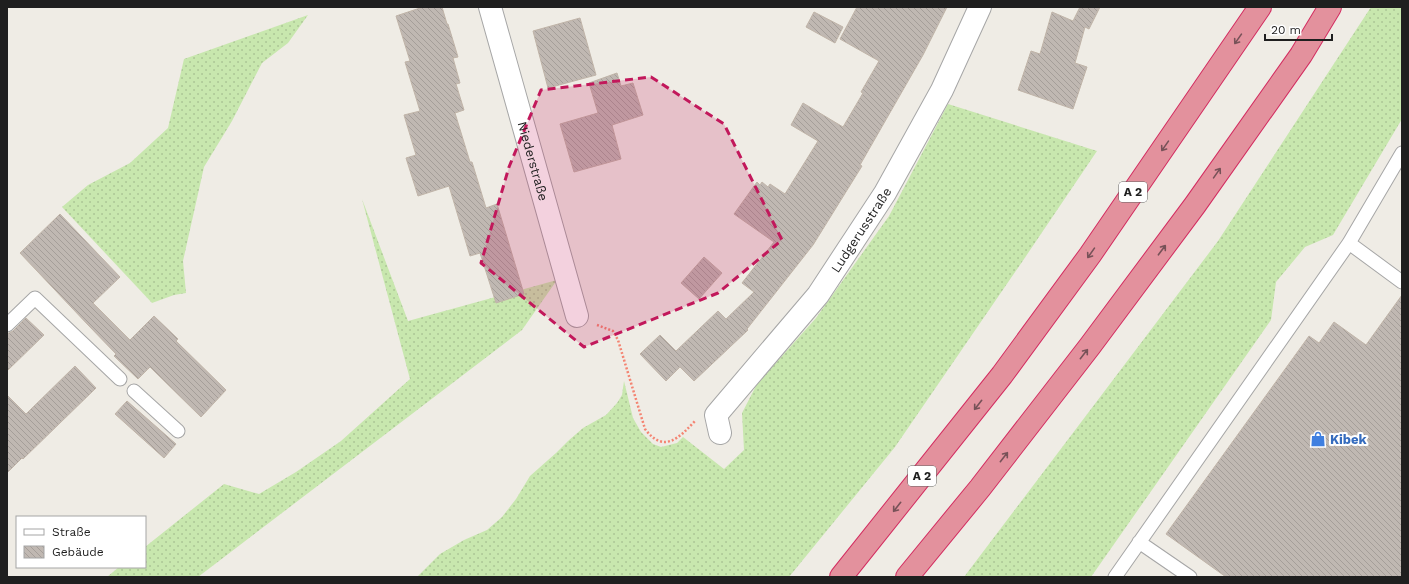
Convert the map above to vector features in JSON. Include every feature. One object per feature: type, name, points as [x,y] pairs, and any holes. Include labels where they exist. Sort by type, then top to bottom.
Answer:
[{"type":"highway","name":"A 2","points":[[840,577],[1002,375],[1090,255],[1260,7]]},
{"type":"highway","points":[[907,577],[980,488],[1090,346],[1195,205],[1301,55],[1330,7]]},
{"type":"highway","points":[[927,577],[980,488]]},
{"type":"street","name":"Niederstraße","points":[[490,7],[577,316]]},
{"type":"street","name":"Ludgerusstraße","points":[[718,424],[818,295],[885,193],[942,90],[980,7]]},
{"type":"lane","points":[[1115,577],[1349,243],[1402,153]]},
{"type":"lane","points":[[1349,243],[1402,282]]},
{"type":"lane","points":[[7,325],[35,298],[120,378]]},
{"type":"lane","points":[[134,391],[178,431]]},
{"type":"lane","points":[[1139,542],[1190,577]]},
{"type":"path","points":[[577,316],[613,332],[618,340],[645,429],[652,437],[662,442],[672,441],[680,436],[706,407],[718,424]]},
{"type":"highlighted area","points":[[651,77],[724,124],[782,240],[718,293],[584,347],[481,263],[509,167],[541,90]]},
{"type":"green space","points":[[1371,7],[1402,7],[1402,119],[1333,235],[1305,247],[1276,282],[1271,320],[1091,577],[964,577],[1218,241]]},
{"type":"green space","points":[[308,15],[288,43],[262,63],[232,121],[204,167],[183,261],[186,293],[174,295],[152,303],[62,207],[88,185],[130,163],[168,128],[184,59]]},
{"type":"green space","points":[[948,104],[1097,151],[895,447],[789,577],[417,577],[440,554],[464,540],[487,530],[502,517],[516,499],[530,476],[583,428],[606,415],[617,403],[622,395],[624,381],[633,418],[641,432],[653,444],[661,447],[677,443],[683,437],[724,469],[744,450],[742,413],[757,384],[816,318],[889,216]]},
{"type":"green space","points":[[362,199],[408,321],[557,280],[522,330],[198,577],[107,577],[118,568],[146,568],[146,546],[224,484],[259,494],[296,472],[341,441],[410,379]]},
{"type":"building","points":[[423,7],[442,7],[448,24],[458,57],[453,58],[460,83],[456,84],[464,110],[455,113],[486,208],[497,204],[524,294],[496,303],[480,253],[470,256],[449,186],[418,196],[406,158],[416,155],[404,115],[420,111],[405,62],[410,61],[396,16]]},
{"type":"building","points":[[857,7],[947,7],[923,55],[860,165],[862,166],[813,245],[747,329],[748,330],[694,381],[680,367],[666,381],[640,354],[660,335],[676,351],[718,311],[726,319],[754,292],[742,283],[774,242],[734,214],[757,182],[760,185],[762,182],[768,187],[770,184],[785,194],[818,141],[791,125],[803,103],[843,127],[863,93],[861,92],[879,61],[840,39]]},
{"type":"building","points":[[1080,7],[1100,7],[1089,29],[1085,27],[1075,63],[1087,67],[1073,109],[1018,90],[1031,51],[1040,54],[1052,12],[1073,21]]},
{"type":"building","points":[[814,12],[843,27],[835,43],[806,27]]},
{"type":"building","points":[[580,18],[596,75],[548,88],[533,31]]},
{"type":"building","points":[[617,73],[621,86],[633,83],[643,115],[612,125],[621,159],[574,172],[560,124],[598,113],[589,83]]},
{"type":"building","points":[[60,214],[120,277],[93,303],[130,340],[154,316],[178,339],[176,341],[226,390],[201,417],[150,367],[138,379],[114,356],[116,354],[20,253]]},
{"type":"building","points":[[704,257],[722,273],[699,299],[681,283]]},
{"type":"building","name":"Kibek","points":[[1402,295],[1402,577],[1226,577],[1166,534],[1309,336],[1319,343],[1334,322],[1366,345]]},
{"type":"building","points":[[26,318],[44,335],[7,371],[7,334],[13,331]]},
{"type":"building","points":[[75,366],[96,388],[7,473],[7,395],[26,414]]},
{"type":"building","points":[[127,401],[176,444],[164,458],[115,414]]},
{"type":"place","name":"Kibek","points":[[1318,439]]}]
